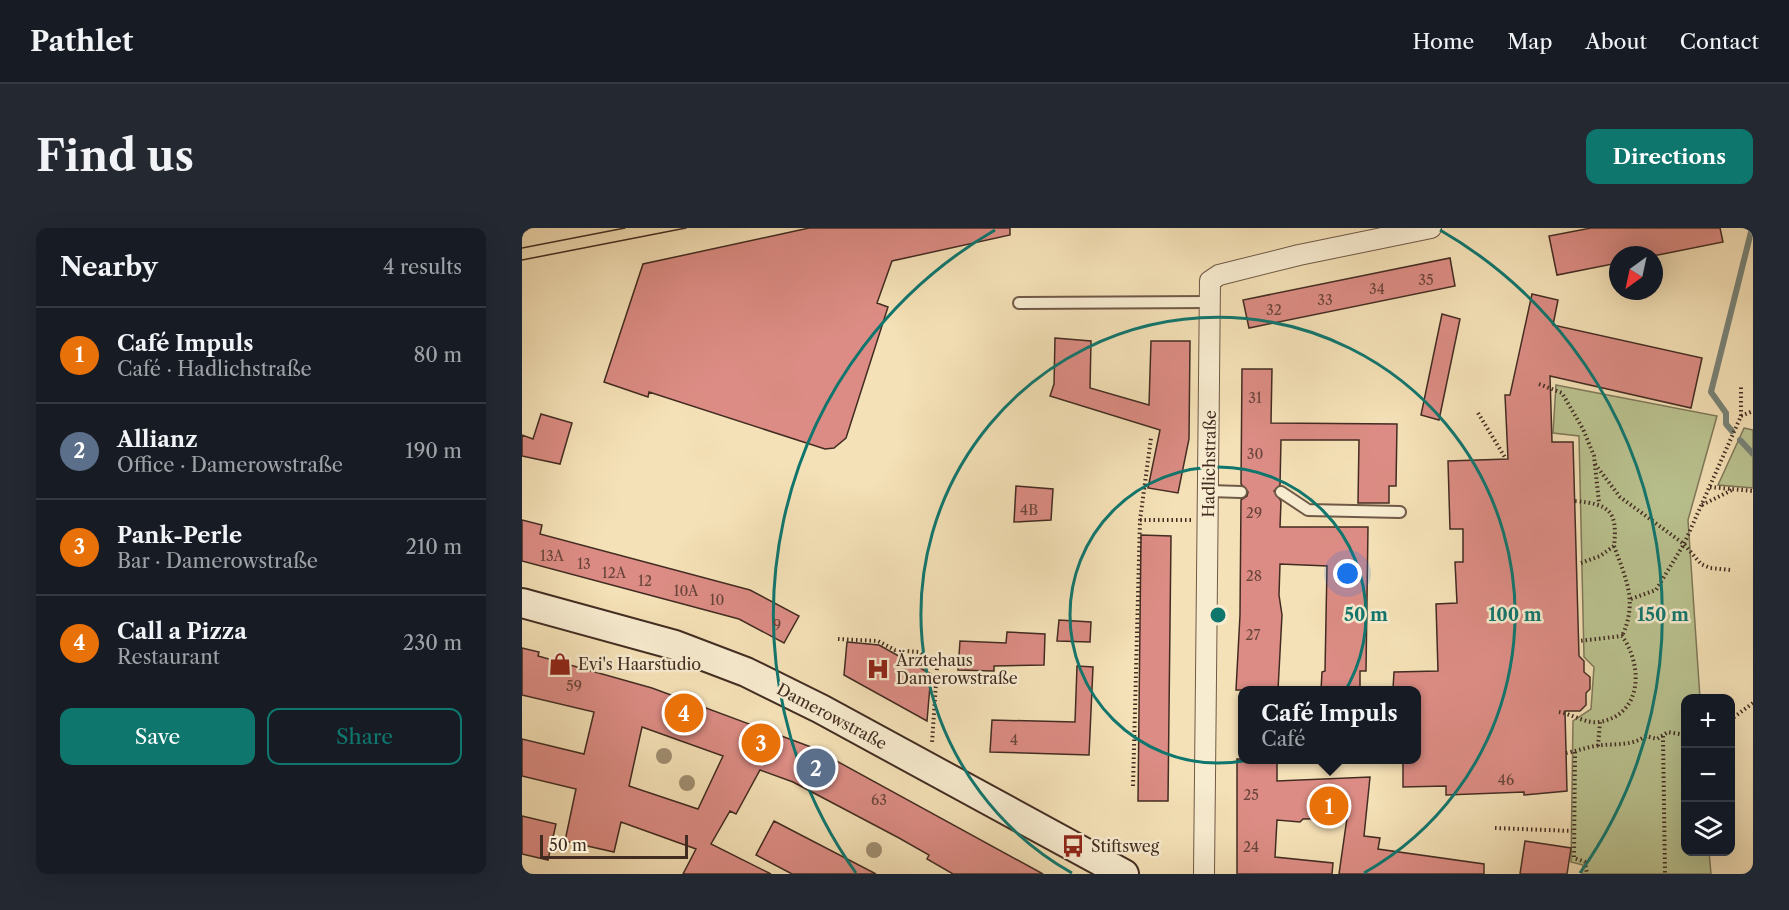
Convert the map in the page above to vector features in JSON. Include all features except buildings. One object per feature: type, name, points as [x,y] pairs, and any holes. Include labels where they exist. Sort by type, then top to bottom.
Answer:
[{"type":"main road","name":"Damerowstraße","points":[[522,603],[675,645],[746,672],[821,709],[1124,874]]},
{"type":"street","name":"Hadlichstraße","points":[[1204,874],[1210,281],[1219,275],[1409,230],[1431,228]]},
{"type":"lane","points":[[1019,303],[1210,302]]},
{"type":"lane","points":[[1209,491],[1241,492]]},
{"type":"lane","points":[[1281,492],[1308,510],[1400,512]]},
{"type":"path","points":[[1539,384],[1562,393],[1583,429],[1595,464],[1599,503],[1614,519],[1616,528],[1614,546],[1631,599],[1627,624],[1622,636]]},
{"type":"path","points":[[1631,599],[1656,590],[1684,544],[1741,416],[1741,387]]},
{"type":"path","points":[[1741,416],[1753,411]]},
{"type":"path","points":[[1478,413],[1506,459]]},
{"type":"path","points":[[1133,786],[1140,520],[1151,438]]},
{"type":"path","points":[[1595,464],[1620,497],[1684,544],[1701,564],[1710,568],[1731,570]]},
{"type":"path","points":[[1710,487],[1753,491]]},
{"type":"path","points":[[1702,505],[1735,489]]},
{"type":"path","points":[[1575,501],[1599,503]]},
{"type":"path","points":[[1140,520],[1208,520]]},
{"type":"path","points":[[1581,562],[1600,556],[1614,546]]},
{"type":"path","points":[[1579,641],[1599,641],[1622,636]]},
{"type":"path","points":[[1559,712],[1587,721],[1600,722],[1624,710],[1634,692],[1637,677],[1634,658],[1622,636]]},
{"type":"path","points":[[838,639],[878,641],[895,650],[919,652],[937,668],[932,744]]},
{"type":"path","points":[[1735,717],[1753,704]]},
{"type":"path","points":[[1598,746],[1600,722]]},
{"type":"path","points":[[1566,753],[1640,741],[1647,736],[1657,739],[1668,732],[1681,734]]},
{"type":"path","points":[[1663,736],[1665,874]]},
{"type":"path","points":[[1575,752],[1576,802],[1572,831],[1574,858],[1585,862],[1587,874]]},
{"type":"path","points":[[1495,828],[1572,831]]},
{"type":"green space","points":[[1556,385],[1717,416],[1688,520],[1700,694],[1681,694],[1681,856],[1709,856],[1711,874],[1582,874],[1583,865],[1571,862],[1573,721],[1591,709],[1594,667],[1584,657],[1579,436],[1553,433]]},
{"type":"green space","points":[[1744,428],[1753,430],[1753,488],[1718,485]]},
{"type":"waterway","points":[[1732,431],[1726,424],[1726,413],[1711,392],[1752,228]]},
{"type":"waterway","points":[[1740,440],[1753,454]]},
{"type":"tram line","points":[[522,248],[625,228]]},
{"type":"tram line","points":[[522,260],[686,228]]},
{"type":"place","name":"Evi's Haarstudio","points":[[560,664]]},
{"type":"place","name":"Ärztehaus Damerowstraße","points":[[878,669]]},
{"type":"place","name":"Call a Pizza","points":[[684,713]]},
{"type":"place","name":"Pank-Perle","points":[[761,743]]},
{"type":"place","name":"Allianz","points":[[816,768]]},
{"type":"place","name":"Café Impuls","points":[[1329,806]]},
{"type":"place","name":"Stiftsweg","points":[[1073,846]]}]
